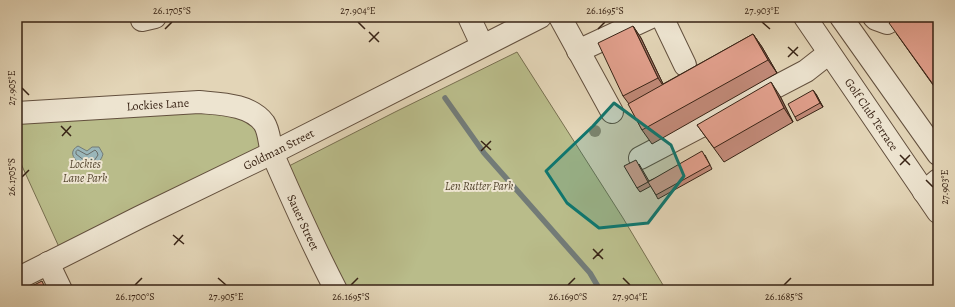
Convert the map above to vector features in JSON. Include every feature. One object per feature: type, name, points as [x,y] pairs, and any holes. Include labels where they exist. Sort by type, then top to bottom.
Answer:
[{"type":"street","points":[[469,17],[482,45]]},
{"type":"street","name":"Goldman Street","points":[[17,279],[140,216],[272,153],[482,45],[540,17]]},
{"type":"street","points":[[560,17],[612,112]]},
{"type":"street","points":[[578,51],[650,17]]},
{"type":"street","points":[[662,17],[685,65]]},
{"type":"street","name":"Golf Club Terrace","points":[[805,17],[829,53],[931,186],[938,212]]},
{"type":"street","points":[[841,17],[938,154]]},
{"type":"street","points":[[874,17],[876,20],[887,23],[898,17]]},
{"type":"street","points":[[640,158],[806,71],[829,53]]},
{"type":"street","name":"Lockies Lane","points":[[17,113],[199,102],[222,104],[248,111],[264,123],[268,132],[272,153]]},
{"type":"street","name":"Sauer Street","points":[[272,153],[320,260],[336,290]]},
{"type":"street","points":[[48,263],[61,290]]},
{"type":"highlighted area","points":[[614,103],[671,145],[684,176],[648,223],[599,228],[567,203],[546,171],[593,126]]},
{"type":"green space","name":"Len Rutter Park","points":[[517,52],[623,218],[666,290],[343,290],[287,167]]},
{"type":"green space","name":"Lockies Lane Park","points":[[218,109],[254,122],[264,145],[59,247],[17,155],[17,119]]},
{"type":"water","points":[[78,146],[87,151],[92,147],[99,147],[103,154],[99,162],[87,166],[81,164],[73,155],[73,150]]},
{"type":"building","points":[[897,17],[938,17],[938,88],[935,87],[889,23]]},
{"type":"building","points":[[633,26],[658,78],[623,96],[598,43]]},
{"type":"building","points":[[753,34],[768,60],[642,130],[628,104]]},
{"type":"building","points":[[771,82],[784,108],[714,148],[697,125]]},
{"type":"building","points":[[813,90],[820,103],[795,117],[788,104]]},
{"type":"building","points":[[702,151],[710,165],[656,195],[648,182]]},
{"type":"building","points":[[636,160],[648,182],[637,188],[624,166]]},
{"type":"building","points":[[42,281],[46,290],[24,290]]},
{"type":"waterway","points":[[445,98],[484,153],[590,273],[600,290]]}]
